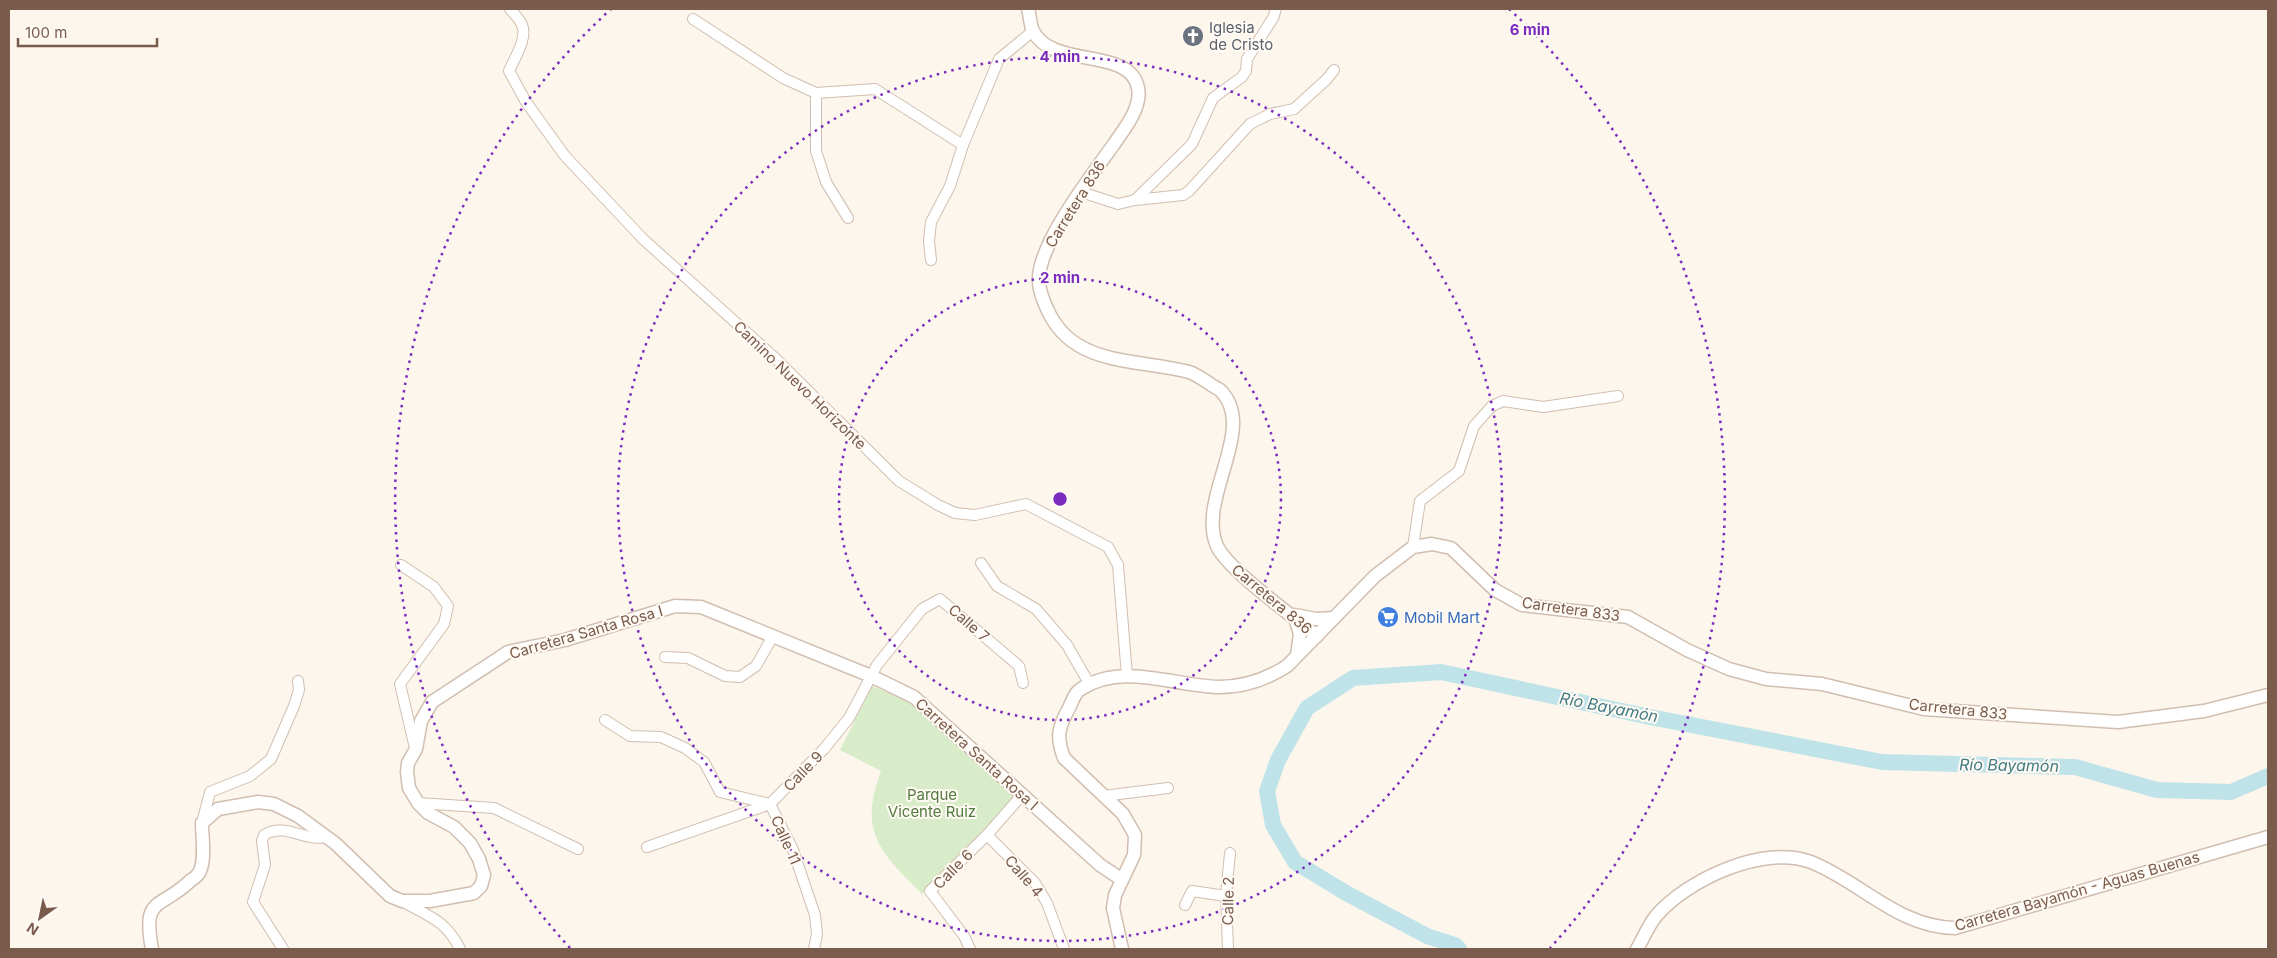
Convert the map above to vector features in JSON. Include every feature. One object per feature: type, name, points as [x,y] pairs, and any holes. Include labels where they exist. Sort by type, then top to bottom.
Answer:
[{"type":"street","name":"Camino Nuevo Horizonte","points":[[510,9],[522,24],[524,30],[509,71],[526,102],[565,156],[643,239],[775,358],[899,481],[955,513],[975,515],[1026,504],[1108,547],[1118,565],[1128,676]]},
{"type":"street","points":[[930,260],[931,222],[950,186],[963,145],[999,59],[1033,31],[1028,9]]},
{"type":"street","points":[[1135,200],[1192,144],[1213,98],[1242,78],[1254,46],[1272,12]]},
{"type":"street","points":[[694,19],[783,78],[816,92],[876,89],[963,145]]},
{"type":"street","name":"Carretera 836","points":[[1033,31],[1046,44],[1064,54],[1118,64],[1127,70],[1138,89],[1136,106],[1130,121],[1081,192],[1051,240],[1040,264],[1039,282],[1049,312],[1055,324],[1071,341],[1094,354],[1192,373],[1221,391],[1232,410],[1234,430],[1214,502],[1212,524],[1217,545],[1232,566],[1317,636]]},
{"type":"street","points":[[1081,192],[1118,204],[1135,200],[1183,195],[1189,191],[1250,124],[1270,114],[1294,109],[1327,79],[1334,70]]},
{"type":"street","points":[[816,92],[816,151],[826,182],[848,218]]},
{"type":"street","points":[[1122,949],[1112,908],[1121,879],[1134,855],[1135,835],[1123,814],[1064,758],[1060,746],[1060,725],[1079,690],[1103,679],[1128,676],[1220,687],[1254,682],[1271,676],[1297,656],[1375,576],[1413,547],[1420,501],[1459,471],[1474,426],[1492,406],[1503,401],[1542,407],[1618,396]]},
{"type":"street","name":"Carretera 833","points":[[1413,547],[1432,544],[1451,548],[1495,590],[1522,604],[1628,617],[1687,650],[1729,669],[1766,679],[1822,684],[1924,709],[2118,722],[2204,711],[2268,695]]},
{"type":"street","points":[[981,563],[997,586],[1036,609],[1067,645],[1090,685]]},
{"type":"street","points":[[401,565],[434,587],[448,606],[444,624],[400,684],[416,749]]},
{"type":"street","name":"Calle 7","points":[[871,676],[876,666],[922,609],[940,599],[1020,666],[1023,683]]},
{"type":"street","name":"Carretera Santa Rosa I","points":[[402,901],[444,900],[474,893],[481,886],[484,875],[479,859],[470,843],[454,827],[428,813],[418,803],[410,788],[407,772],[408,763],[416,749],[421,721],[432,702],[508,652],[565,640],[675,606],[701,607],[871,676],[914,697],[1100,865],[1121,879]]},
{"type":"street","points":[[1292,616],[1300,634],[1297,656]]},
{"type":"street","points":[[1292,616],[1316,619],[1334,618]]},
{"type":"street","points":[[665,657],[688,658],[725,676],[740,677],[756,666],[773,636]]},
{"type":"street","name":"Calle 9","points":[[647,847],[770,804],[830,741],[849,718],[871,676]]},
{"type":"street","points":[[152,949],[149,932],[150,915],[156,905],[162,899],[183,888],[199,873],[202,862],[202,823],[210,792],[250,776],[271,759],[294,706],[299,690],[298,681]]},
{"type":"street","name":"Calle 11","points":[[605,720],[630,736],[661,737],[685,748],[704,762],[720,792],[770,804],[793,850],[815,915],[817,934],[814,949]]},
{"type":"street","points":[[1103,796],[1168,788]]},
{"type":"street","name":"Calle 6","points":[[970,949],[964,936],[930,892],[987,835],[1023,794]]},
{"type":"street","points":[[202,823],[218,809],[258,802],[274,804],[298,816],[326,837],[390,896],[443,924],[452,933],[460,949]]},
{"type":"street","points":[[418,803],[494,808],[578,849]]},
{"type":"street","points":[[283,949],[253,902],[265,865],[262,841],[264,835],[271,831],[279,830],[315,838],[326,837]]},
{"type":"street","name":"Calle 4","points":[[987,835],[1035,883],[1047,903],[1064,949]]},
{"type":"street","name":"Carretera Bayamón - Aguas Buenas","points":[[1637,949],[1656,917],[1673,900],[1691,886],[1736,864],[1793,858],[1810,862],[1882,904],[1917,921],[1941,927],[1955,928],[2268,837]]},
{"type":"street","name":"Calle 2","points":[[1228,949],[1226,896],[1230,854]]},
{"type":"street","points":[[1185,905],[1192,892],[1226,896]]},
{"type":"green space","name":"Parque Vicente Ruiz","points":[[872,686],[907,701],[919,709],[1015,798],[922,894],[895,866],[877,840],[873,826],[872,810],[874,792],[881,771],[840,750]]},
{"type":"waterway","name":"Río Bayamón","points":[[1459,949],[1455,945],[1427,936],[1346,893],[1295,862],[1273,825],[1267,791],[1278,760],[1307,708],[1353,678],[1441,672],[1650,717],[1882,762],[2075,767],[2157,790],[2231,792],[2268,776]]},
{"type":"place","name":"Iglesia de Cristo","points":[[1193,36]]},
{"type":"place","name":"Mobil Mart","points":[[1388,617]]}]
